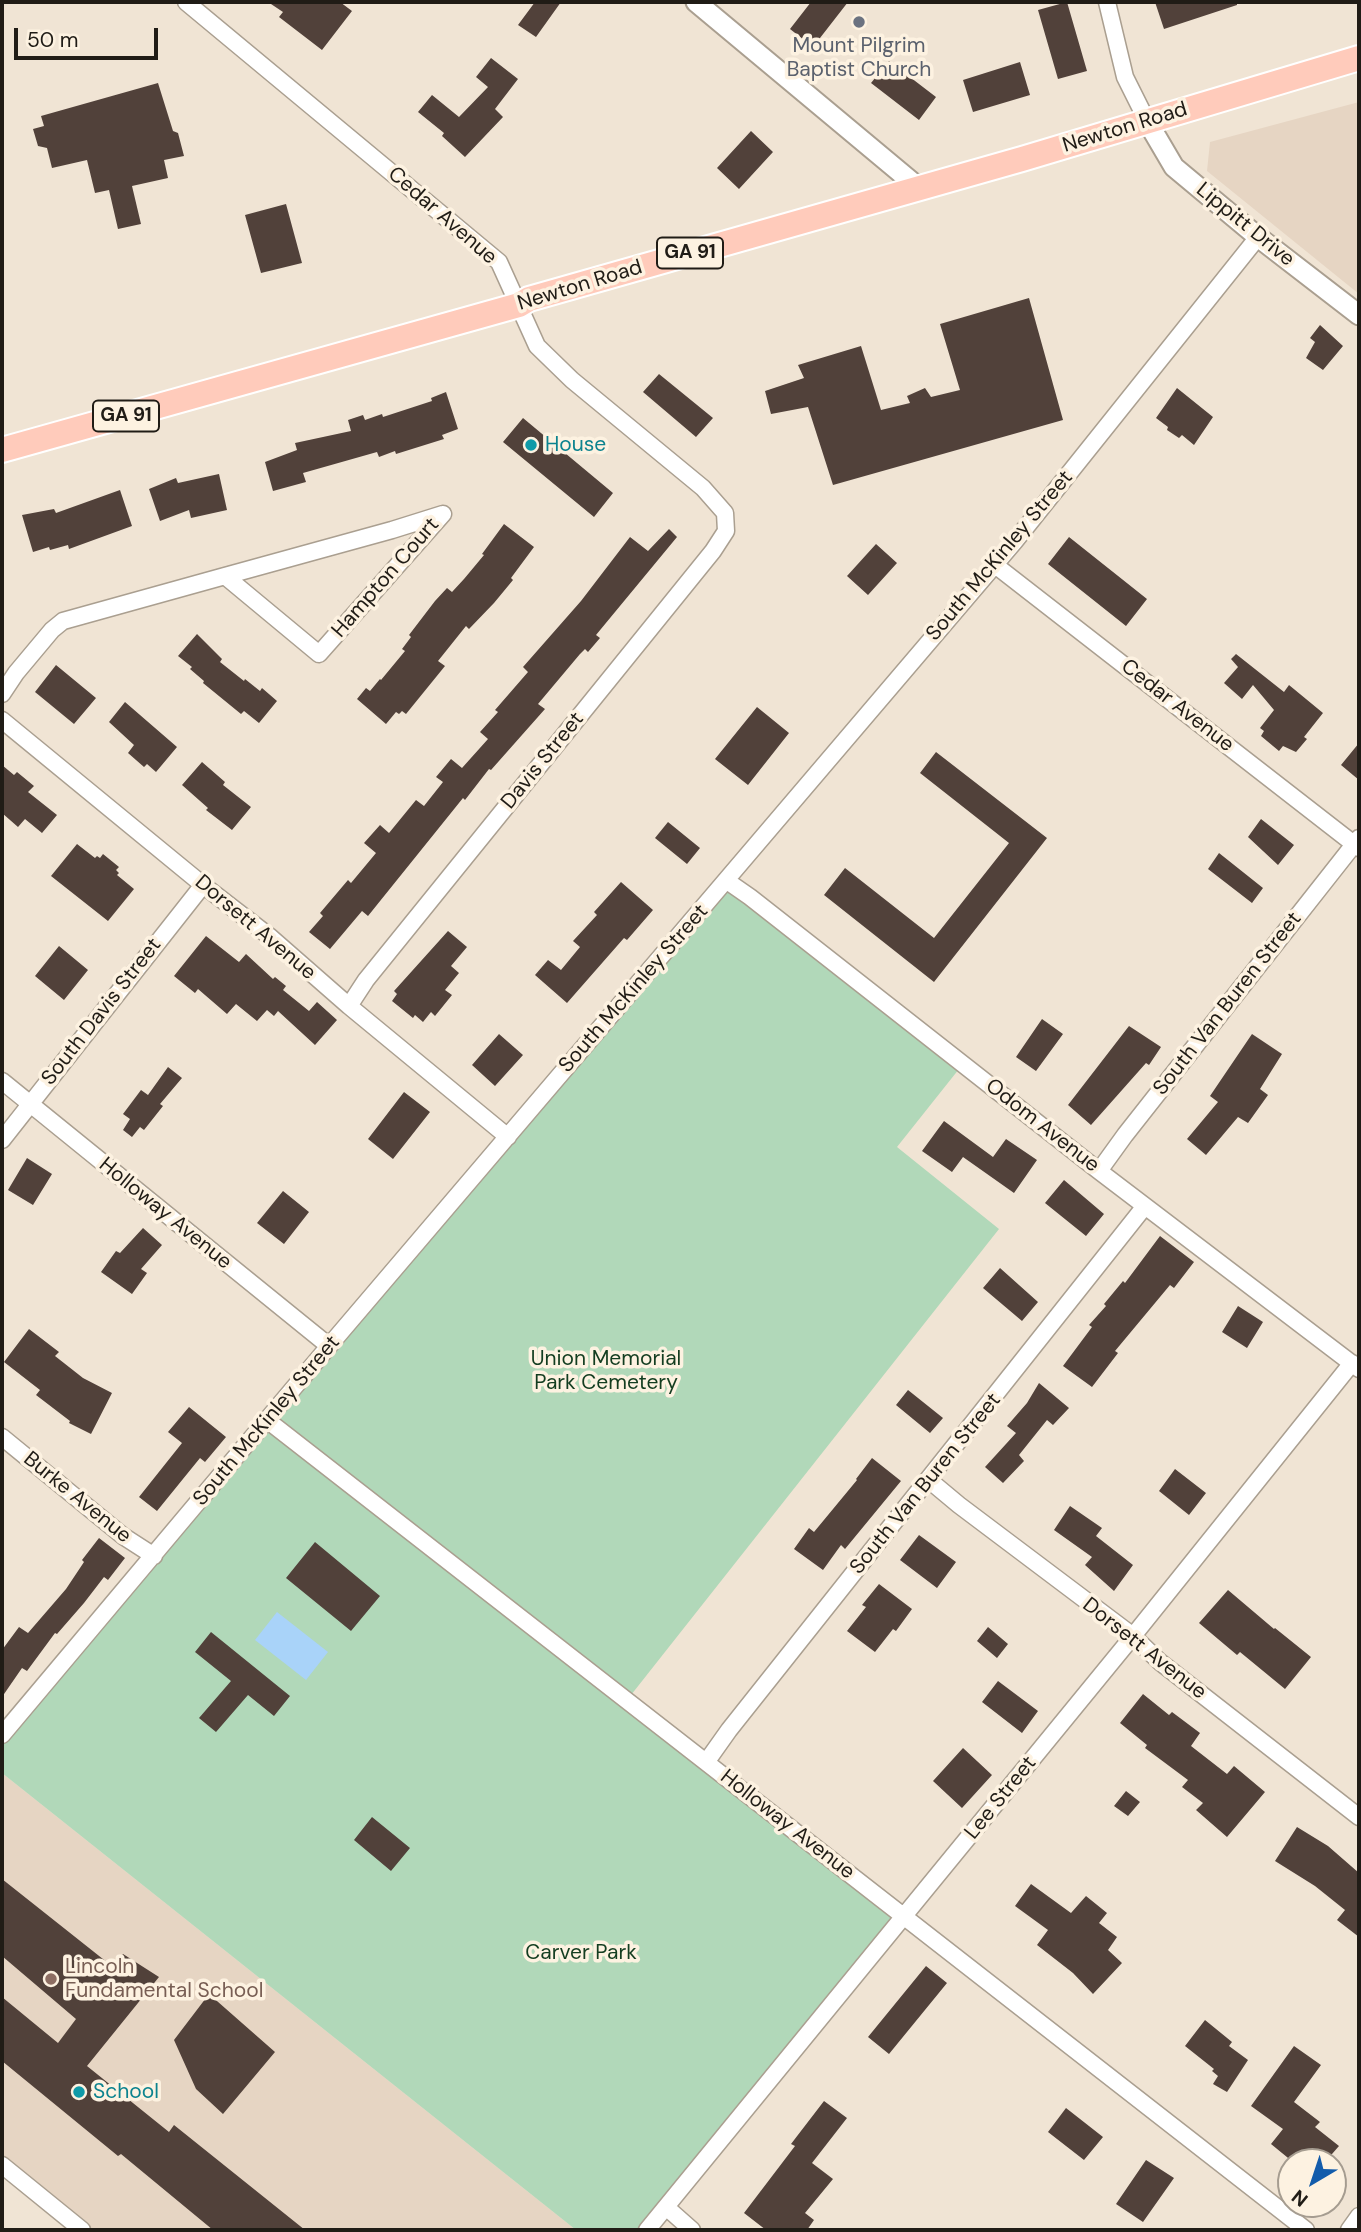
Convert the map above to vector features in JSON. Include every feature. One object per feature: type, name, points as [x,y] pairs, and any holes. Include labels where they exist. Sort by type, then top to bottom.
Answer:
[{"type":"main road","name":"Newton Road","points":[[2,450],[519,305],[542,295],[919,188],[1359,58]]},
{"type":"street","name":"Cedar Avenue","points":[[186,2],[499,262],[537,346],[572,380],[703,488],[725,513]]},
{"type":"street","points":[[696,2],[919,188]]},
{"type":"street","points":[[1107,2],[1125,77],[1147,121]]},
{"type":"street","name":"Lippitt Drive","points":[[1147,121],[1174,167],[1258,237],[1359,315]]},
{"type":"street","name":"South McKinley Street","points":[[2,1735],[329,1346],[995,565],[1258,237]]},
{"type":"street","name":"Davis Street","points":[[349,1006],[366,980],[713,551],[726,531],[725,513]]},
{"type":"street","name":"Hampton Court","points":[[2,694],[16,673],[52,630],[63,621],[443,514],[319,654],[226,576]]},
{"type":"street","name":"Cedar Avenue","points":[[995,565],[1357,843]]},
{"type":"street","name":"Dorsett Avenue","points":[[2,720],[202,884],[270,936],[349,1006],[508,1137]]},
{"type":"street","name":"South Van Buren Street","points":[[1099,1171],[1133,1124],[1357,843]]},
{"type":"street","name":"Odom Avenue","points":[[727,881],[1099,1171],[1355,1366]]},
{"type":"street","name":"South Davis Street","points":[[2,1140],[202,884]]},
{"type":"street","name":"Holloway Avenue","points":[[2,1081],[329,1346]]},
{"type":"street","name":"South Van Buren Street","points":[[707,1761],[1145,1206]]},
{"type":"street","name":"Lee Street","points":[[647,2230],[1355,1366]]},
{"type":"street","name":"Holloway Avenue","points":[[267,1420],[1306,2230]]},
{"type":"street","name":"Burke Avenue","points":[[2,1437],[123,1536],[154,1556]]},
{"type":"street","name":"Dorsett Avenue","points":[[929,1480],[1133,1636],[1160,1662],[1359,1817]]},
{"type":"street","points":[[2,2165],[82,2230]]},
{"type":"street","points":[[666,2207],[692,2230]]},
{"type":"street","points":[[1349,2230],[1359,2216]]},
{"type":"shaded area","points":[[1359,102],[1359,294],[1207,171],[1210,142]]},
{"type":"shaded area","points":[[2,1773],[576,2230],[94,2230],[2,2156]]},
{"type":"green space","name":"Union Memorial Park Cemetery","points":[[728,888],[959,1069],[897,1147],[999,1229],[631,1695],[277,1417]]},
{"type":"green space","name":"Carver Park","points":[[268,1429],[892,1918],[639,2230],[576,2230],[2,1773],[2,1746]]},
{"type":"water","points":[[277,1612],[328,1652],[306,1680],[255,1640]]},
{"type":"building","points":[[268,2],[340,2],[352,11],[322,50],[279,17],[283,12]]},
{"type":"building","points":[[535,2],[561,2],[536,37],[518,25]]},
{"type":"building","points":[[811,2],[848,2],[813,47],[790,29]]},
{"type":"building","points":[[1067,2],[1087,71],[1058,79],[1038,10]]},
{"type":"building","points":[[1155,2],[1237,2],[1237,5],[1164,29]]},
{"type":"building","points":[[491,58],[518,79],[495,109],[503,117],[465,157],[442,136],[444,133],[418,112],[432,95],[459,117],[488,87],[476,77]]},
{"type":"building","points":[[889,61],[936,97],[919,120],[871,83]]},
{"type":"building","points":[[1020,62],[1030,95],[973,112],[963,80]]},
{"type":"building","points":[[158,83],[184,156],[164,160],[168,178],[132,186],[141,224],[118,229],[109,190],[95,193],[87,160],[52,168],[47,148],[38,146],[33,129],[44,126],[41,116]]},
{"type":"building","points":[[751,131],[773,152],[739,189],[717,168]]},
{"type":"building","points":[[286,204],[302,263],[261,273],[245,215]]},
{"type":"building","points":[[1029,298],[1063,420],[833,485],[808,407],[771,414],[765,391],[804,378],[798,365],[861,346],[881,410],[910,403],[907,396],[925,388],[931,397],[960,390],[940,324]]},
{"type":"building","points":[[1320,325],[1343,346],[1323,370],[1306,358],[1315,342],[1310,338]]},
{"type":"building","points":[[659,374],[713,418],[696,437],[643,392]]},
{"type":"building","points":[[1177,388],[1213,417],[1194,445],[1182,435],[1179,438],[1167,430],[1168,427],[1156,418]]},
{"type":"building","points":[[446,392],[458,429],[442,435],[444,439],[396,454],[395,451],[379,457],[377,452],[303,473],[306,482],[273,491],[265,462],[297,450],[295,443],[351,431],[348,420],[363,415],[365,420],[382,414],[383,417],[432,401],[431,398]]},
{"type":"building","points":[[523,418],[613,493],[594,517],[503,442]]},
{"type":"building","points":[[219,474],[227,510],[191,518],[189,510],[160,521],[149,489],[176,478],[178,483]]},
{"type":"building","points":[[120,490],[132,526],[69,549],[68,545],[33,552],[22,515],[54,509],[56,513]]},
{"type":"building","points":[[504,524],[534,547],[494,603],[469,629],[466,626],[438,661],[445,666],[406,714],[402,711],[399,714],[396,712],[386,724],[357,699],[366,688],[370,691],[381,680],[405,651],[402,649],[411,637],[409,635],[435,601],[447,588],[452,592],[464,579]]},
{"type":"building","points":[[669,529],[677,537],[596,635],[600,638],[588,652],[585,649],[580,654],[538,704],[545,709],[491,770],[489,769],[465,800],[463,798],[368,916],[362,911],[330,949],[309,932],[323,916],[320,913],[348,880],[351,883],[376,853],[364,843],[380,825],[389,833],[416,800],[424,806],[443,782],[436,777],[451,759],[462,768],[488,739],[480,732],[528,672],[523,667],[581,601],[630,537],[648,551]]},
{"type":"building","points":[[1069,537],[1147,599],[1126,626],[1048,564]]},
{"type":"building","points":[[876,544],[897,563],[868,595],[847,576]]},
{"type":"building","points":[[197,634],[222,659],[220,662],[260,691],[262,688],[277,701],[259,723],[244,711],[241,714],[203,683],[190,669],[192,667],[178,656]]},
{"type":"building","points":[[1236,654],[1284,692],[1289,685],[1323,713],[1296,752],[1283,746],[1279,751],[1261,736],[1264,731],[1260,728],[1274,710],[1253,685],[1242,699],[1224,683],[1238,667],[1231,659]]},
{"type":"building","points":[[56,665],[96,698],[74,724],[35,692]]},
{"type":"building","points":[[125,702],[177,747],[156,772],[147,764],[144,767],[128,753],[134,745],[109,722]]},
{"type":"building","points":[[757,707],[789,733],[748,785],[715,759]]},
{"type":"building","points":[[1359,743],[1359,780],[1341,765]]},
{"type":"building","points":[[936,752],[1047,838],[934,982],[824,895],[845,868],[934,938],[1009,843],[920,773]]},
{"type":"building","points":[[202,762],[225,782],[223,785],[251,807],[232,830],[206,810],[208,808],[182,785]]},
{"type":"building","points":[[2,765],[14,775],[17,772],[34,786],[28,792],[57,815],[42,833],[25,819],[18,827],[2,813]]},
{"type":"building","points":[[1261,819],[1294,845],[1278,865],[1248,837]]},
{"type":"building","points":[[668,822],[700,848],[687,864],[655,838]]},
{"type":"building","points":[[77,844],[95,858],[100,858],[103,854],[119,867],[116,870],[119,873],[117,875],[134,889],[108,921],[51,876]]},
{"type":"building","points":[[1219,853],[1263,888],[1252,903],[1208,869]]},
{"type":"building","points":[[621,882],[653,910],[627,940],[624,938],[567,1003],[535,975],[548,960],[561,970],[580,947],[573,941],[597,915],[594,912]]},
{"type":"building","points":[[448,931],[467,947],[451,966],[459,973],[445,990],[452,995],[435,1016],[431,1012],[423,1022],[415,1015],[413,1018],[392,1001],[397,994],[394,991]]},
{"type":"building","points":[[206,936],[239,962],[246,954],[273,979],[275,977],[286,986],[283,990],[309,1011],[317,1002],[337,1020],[315,1045],[278,1011],[274,1016],[267,1010],[257,1021],[236,1004],[227,1014],[198,989],[195,993],[174,976]]},
{"type":"building","points":[[59,946],[88,970],[64,1000],[35,976]]},
{"type":"building","points":[[1042,1019],[1063,1034],[1036,1071],[1016,1057]]},
{"type":"building","points":[[1129,1026],[1161,1047],[1149,1065],[1146,1063],[1091,1125],[1068,1105]]},
{"type":"building","points":[[499,1034],[523,1055],[495,1086],[472,1065]]},
{"type":"building","points":[[1252,1034],[1282,1054],[1260,1089],[1268,1095],[1248,1123],[1238,1117],[1206,1155],[1187,1139],[1218,1102],[1210,1096]]},
{"type":"building","points":[[168,1067],[182,1078],[160,1104],[163,1106],[144,1130],[140,1127],[132,1137],[123,1130],[130,1119],[123,1114],[141,1090],[148,1095]]},
{"type":"building","points":[[404,1092],[430,1112],[393,1159],[368,1139]]},
{"type":"building","points":[[944,1121],[993,1157],[1006,1139],[1037,1160],[1014,1193],[963,1157],[952,1172],[922,1151]]},
{"type":"building","points":[[27,1158],[52,1174],[33,1205],[8,1190]]},
{"type":"building","points":[[1064,1180],[1104,1214],[1086,1236],[1045,1203]]},
{"type":"building","points":[[283,1191],[309,1212],[284,1244],[257,1223]]},
{"type":"building","points":[[143,1228],[162,1245],[141,1269],[147,1273],[132,1294],[101,1272],[116,1251],[120,1253]]},
{"type":"building","points":[[1160,1236],[1194,1262],[1174,1288],[1170,1285],[1115,1351],[1118,1353],[1092,1387],[1063,1366],[1092,1327],[1089,1325],[1106,1306],[1104,1304],[1123,1281],[1125,1283]]},
{"type":"building","points":[[1000,1268],[1038,1302],[1022,1321],[983,1288]]},
{"type":"building","points":[[1238,1306],[1263,1322],[1247,1348],[1222,1332]]},
{"type":"building","points":[[29,1329],[59,1352],[55,1356],[83,1378],[112,1393],[91,1434],[69,1423],[70,1421],[36,1395],[40,1390],[4,1362]]},
{"type":"building","points":[[1039,1383],[1069,1408],[1053,1425],[1047,1420],[1019,1455],[1024,1461],[1003,1483],[985,1467],[1016,1433],[1007,1426],[1027,1403]]},
{"type":"building","points":[[908,1390],[943,1418],[930,1433],[896,1405]]},
{"type":"building","points":[[189,1407],[226,1437],[205,1462],[200,1458],[157,1511],[139,1497],[182,1443],[168,1432]]},
{"type":"building","points":[[872,1458],[901,1481],[845,1549],[841,1545],[823,1570],[794,1549],[809,1528],[814,1532]]},
{"type":"building","points":[[1175,1469],[1206,1493],[1189,1515],[1159,1491]]},
{"type":"building","points":[[1070,1506],[1102,1528],[1096,1536],[1133,1565],[1114,1591],[1085,1565],[1092,1557],[1054,1530]]},
{"type":"building","points":[[919,1535],[956,1562],[937,1588],[900,1560]]},
{"type":"building","points":[[99,1538],[125,1558],[108,1580],[104,1577],[57,1634],[55,1633],[27,1671],[22,1668],[2,1697],[2,1650],[19,1627],[28,1633],[66,1589],[84,1562],[82,1560]]},
{"type":"building","points":[[315,1542],[380,1596],[351,1631],[286,1578]]},
{"type":"building","points":[[879,1584],[912,1609],[896,1631],[893,1629],[875,1652],[847,1631],[866,1607],[862,1605]]},
{"type":"building","points":[[1228,1590],[1311,1657],[1285,1689],[1240,1652],[1237,1655],[1199,1623]]},
{"type":"building","points":[[988,1627],[1008,1644],[997,1658],[977,1641]]},
{"type":"building","points":[[211,1632],[290,1696],[274,1716],[248,1695],[216,1732],[199,1718],[231,1681],[195,1652]]},
{"type":"building","points":[[998,1681],[1038,1711],[1022,1733],[982,1702]]},
{"type":"building","points":[[1143,1694],[1169,1715],[1172,1712],[1200,1733],[1191,1746],[1227,1774],[1234,1766],[1265,1792],[1227,1837],[1196,1810],[1203,1803],[1182,1787],[1188,1780],[1145,1748],[1147,1745],[1120,1723]]},
{"type":"building","points":[[963,1748],[992,1775],[962,1808],[933,1781]]},
{"type":"building","points":[[1126,1791],[1140,1802],[1128,1816],[1114,1806]]},
{"type":"building","points":[[372,1817],[410,1848],[391,1871],[354,1840]]},
{"type":"building","points":[[1297,1827],[1328,1846],[1359,1873],[1359,1937],[1337,1920],[1345,1910],[1315,1886],[1275,1861]]},
{"type":"building","points":[[2,1879],[113,1967],[123,1954],[159,1977],[87,2066],[169,2132],[174,2125],[305,2230],[213,2230],[2,2061],[2,1997],[58,2043],[76,2019],[2,1956]]},
{"type":"building","points":[[1031,1884],[1071,1913],[1086,1896],[1107,1913],[1099,1923],[1117,1937],[1108,1950],[1122,1963],[1093,1994],[1073,1973],[1037,1945],[1048,1930],[1015,1906]]},
{"type":"building","points":[[926,1966],[947,1983],[889,2054],[868,2037]]},
{"type":"building","points":[[209,1994],[275,2052],[223,2114],[196,2089],[174,2040]]},
{"type":"building","points":[[1205,2020],[1232,2042],[1229,2046],[1248,2060],[1227,2092],[1213,2084],[1218,2076],[1212,2071],[1214,2069],[1185,2046]]},
{"type":"building","points":[[1294,2046],[1321,2065],[1294,2102],[1320,2122],[1315,2127],[1339,2146],[1277,2149],[1271,2144],[1283,2129],[1251,2106]]},
{"type":"building","points":[[824,2101],[847,2118],[812,2163],[833,2179],[805,2213],[814,2220],[807,2230],[766,2230],[744,2213],[795,2146],[791,2144]]},
{"type":"building","points":[[1066,2108],[1103,2137],[1084,2160],[1048,2132]]},
{"type":"building","points":[[1146,2160],[1174,2178],[1143,2222],[1116,2204]]},
{"type":"place","name":"Mount Pilgrim Baptist Church","points":[[859,22]]},
{"type":"place","name":"House","points":[[531,445]]},
{"type":"place","name":"Lincoln Fundamental School","points":[[51,1979]]},
{"type":"place","name":"School","points":[[79,2092]]}]
